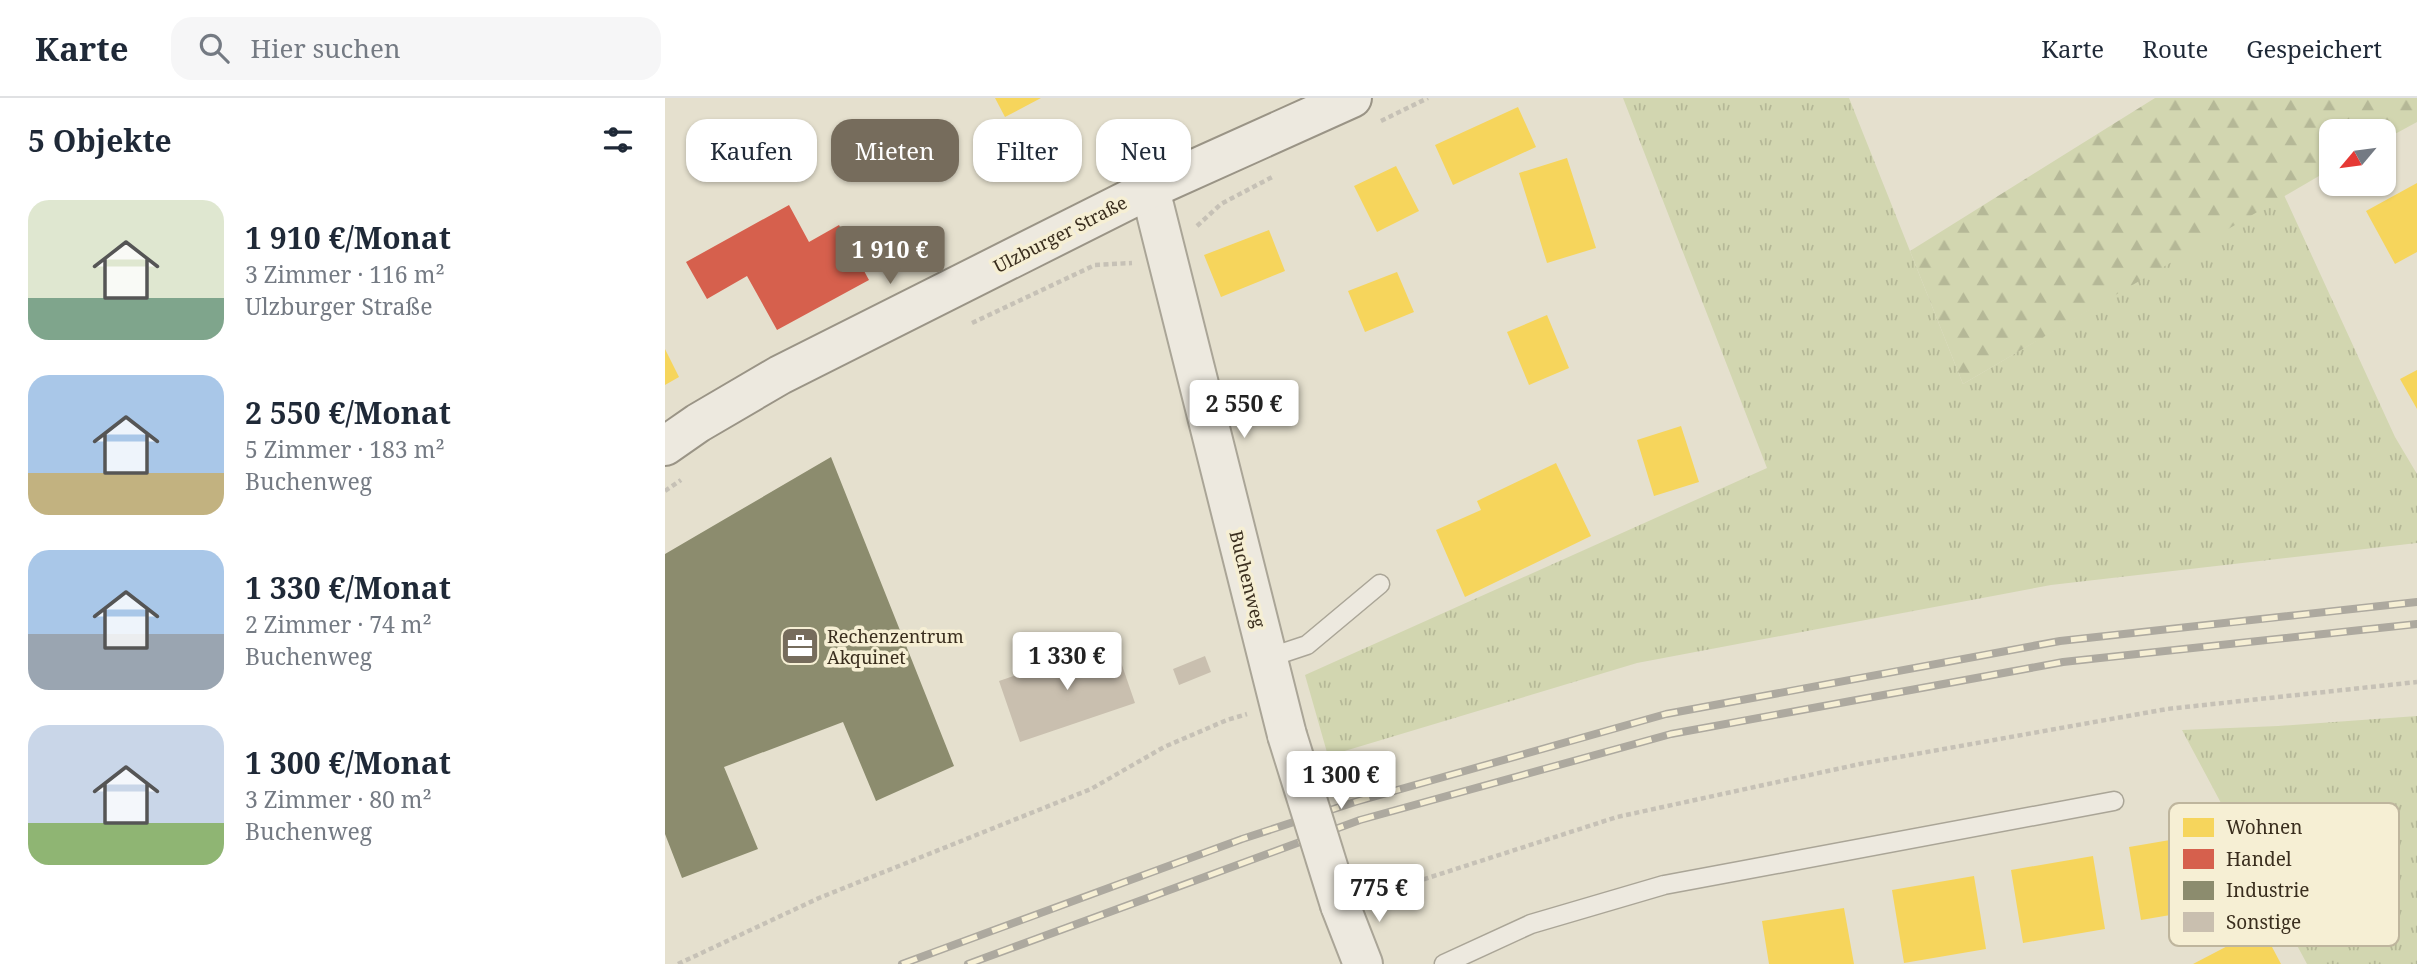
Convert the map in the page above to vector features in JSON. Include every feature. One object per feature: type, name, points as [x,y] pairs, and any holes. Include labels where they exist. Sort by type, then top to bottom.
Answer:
[{"type":"street","name":"Ulzburger Straße","points":[[665,446],[698,423],[780,375],[1150,189],[1352,98]]},
{"type":"street","name":"Buchenweg","points":[[1150,189],[1283,719],[1340,905],[1363,964]]},
{"type":"lane","points":[[1268,658],[1307,645],[1380,584]]},
{"type":"lane","points":[[1444,964],[1531,924],[1664,885],[2114,801]]},
{"type":"path","points":[[961,328],[1095,265],[1129,265]]},
{"type":"path","points":[[665,491],[687,476]]},
{"type":"path","points":[[1340,905],[1617,817],[1860,764],[2167,709],[2417,682]]},
{"type":"path","points":[[678,964],[819,898],[1091,789],[1164,747],[1214,725],[1283,719]]},
{"type":"green space","points":[[1623,98],[1849,98],[1963,384],[2284,195],[2395,437],[2417,474],[2417,543],[2051,585],[1637,663],[1328,756],[1305,675],[1767,468]]},
{"type":"green space","points":[[2155,98],[2417,98],[2417,122],[2396,133],[2396,119],[2319,119],[2319,176],[1963,384],[1910,251]]},
{"type":"green space","points":[[2417,716],[2417,964],[2307,964],[2297,946],[2399,946],[2399,803],[2221,803],[2182,730]]},
{"type":"building: Wohnen","points":[[995,98],[1041,98],[1005,117]]},
{"type":"building: Wohnen","points":[[1518,107],[1536,147],[1453,185],[1435,145]]},
{"type":"building: Wohnen","points":[[1567,158],[1596,248],[1547,263],[1519,173]]},
{"type":"building: Wohnen","points":[[1396,166],[1419,211],[1377,232],[1354,186]]},
{"type":"building: Wohnen","points":[[2417,183],[2417,252],[2395,264],[2366,211]]},
{"type":"building: Wohnen","points":[[1269,230],[1285,271],[1221,297],[1204,255]]},
{"type":"building: Wohnen","points":[[1397,272],[1414,312],[1365,332],[1348,291]]},
{"type":"building: Wohnen","points":[[1547,315],[1569,368],[1529,385],[1507,332]]},
{"type":"building: Wohnen","points":[[665,349],[679,377],[665,385]]},
{"type":"building: Wohnen","points":[[2417,370],[2417,409],[2400,379]]},
{"type":"building: Wohnen","points":[[1681,426],[1699,482],[1654,496],[1637,440]]},
{"type":"building: Wohnen","points":[[1556,463],[1591,536],[1465,597],[1436,530],[1481,510],[1477,501]]},
{"type":"building: Wohnen","points":[[2169,840],[2169,915],[2141,920],[2129,847]]},
{"type":"building: Wohnen","points":[[2093,856],[2105,929],[2023,943],[2011,870]]},
{"type":"building: Wohnen","points":[[1974,876],[1986,949],[1904,963],[1892,890]]},
{"type":"building: Wohnen","points":[[1844,908],[1854,964],[1769,964],[1762,921]]},
{"type":"building: Wohnen","points":[[2228,946],[2272,946],[2281,964],[2193,964]]},
{"type":"building: Handel","points":[[789,205],[809,242],[839,225],[869,280],[777,330],[747,276],[707,299],[686,262]]},
{"type":"building: Industrie","points":[[831,457],[954,766],[876,801],[843,722],[724,767],[758,849],[682,878],[665,834],[665,554]]},
{"type":"building: Sonstige","points":[[1114,642],[1135,703],[1020,742],[999,681]]},
{"type":"building: Sonstige","points":[[1205,656],[1211,672],[1179,685],[1173,669]]},
{"type":"railway","points":[[902,964],[1242,839],[1355,802],[1666,714],[2060,641],[2417,602]]},
{"type":"railway","points":[[968,964],[1360,820],[1671,734],[2063,662],[2417,624]]},
{"type":"place","name":"Rechenzentrum Akquinet","points":[[800,646]]}]
